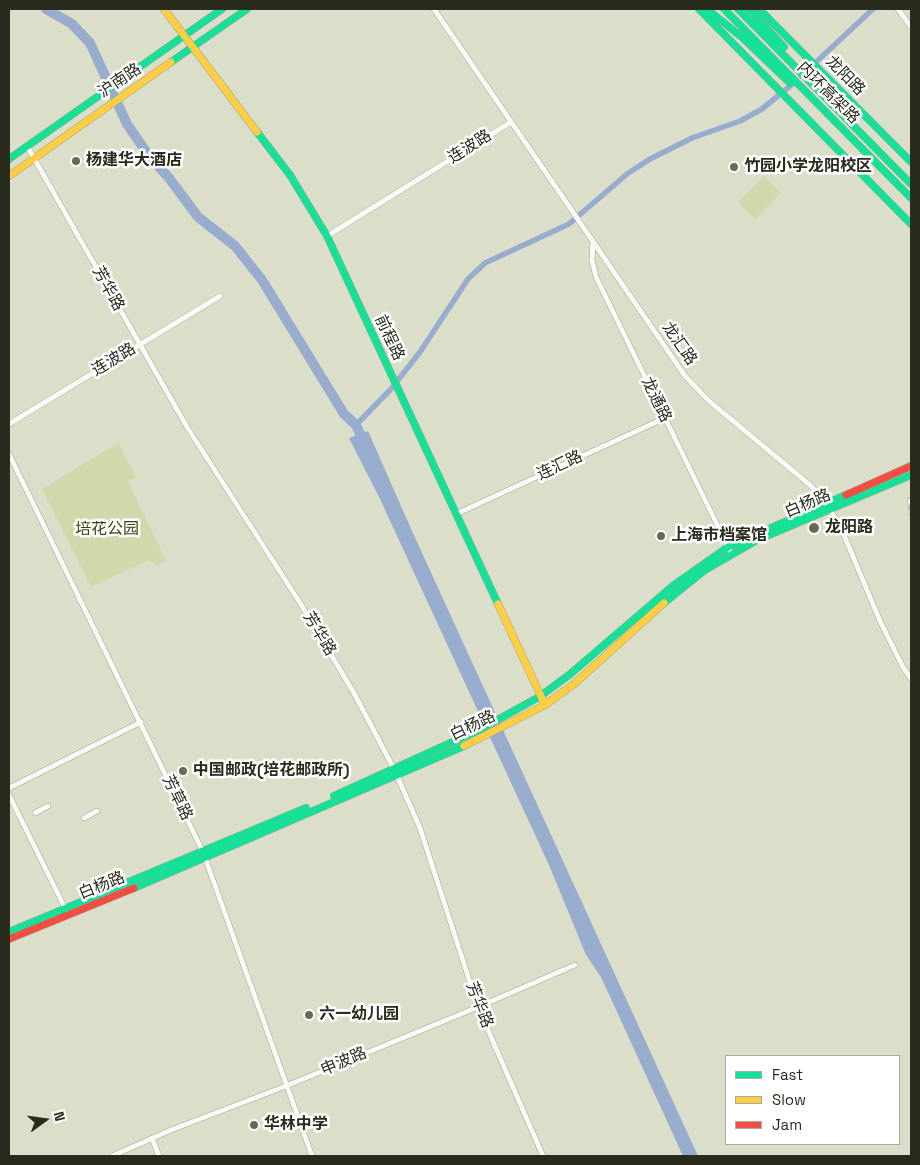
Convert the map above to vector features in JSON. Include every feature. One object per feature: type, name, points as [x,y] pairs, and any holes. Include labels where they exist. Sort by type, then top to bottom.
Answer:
[{"type":"main road","name":"前程路","points":[[164,9],[185,34],[290,175],[326,236],[544,705]]},
{"type":"main road","name":"沪南路","points":[[9,159],[222,9]]},
{"type":"main road","name":"沪南路","points":[[9,176],[247,9]]},
{"type":"main road","points":[[700,9],[911,224]]},
{"type":"main road","points":[[707,9],[784,74]]},
{"type":"main road","name":"内环高架路","points":[[724,9],[784,74],[858,143],[911,198]]},
{"type":"main road","name":"内环高架路","points":[[738,9],[795,63],[911,184]]},
{"type":"main road","points":[[748,9],[795,63]]},
{"type":"main road","name":"龙阳路","points":[[760,9],[911,162]]},
{"type":"main road","name":"白杨路","points":[[396,773],[539,697],[569,676],[674,585],[730,550],[911,466]]},
{"type":"main road","name":"白杨路","points":[[828,506],[911,475]]},
{"type":"main road","name":"白杨路","points":[[9,939],[67,912],[487,736],[513,722],[544,705],[596,665],[680,588],[730,550]]},
{"type":"main road","name":"白杨路","points":[[9,932],[67,912]]},
{"type":"street","name":"龙汇路","points":[[434,9],[691,383],[810,485],[828,506],[844,535],[880,621],[903,668],[911,679]]},
{"type":"street","points":[[898,9],[911,27]]},
{"type":"street","name":"连波路","points":[[326,236],[511,122]]},
{"type":"street","name":"芳华路","points":[[27,146],[35,157],[139,345],[187,427],[321,637],[396,773],[420,828],[478,1007],[543,1156]]},
{"type":"street","name":"龙通路","points":[[593,243],[592,260],[596,277],[730,550]]},
{"type":"street","name":"连波路","points":[[9,424],[220,296]]},
{"type":"street","name":"连汇路","points":[[456,514],[665,418]]},
{"type":"street","name":"芳草路","points":[[9,454],[141,722],[204,856],[312,1156]]},
{"type":"street","points":[[9,788],[141,722]]},
{"type":"street","points":[[9,795],[67,912]]},
{"type":"street","points":[[35,813],[48,806]]},
{"type":"street","points":[[84,818],[96,812]]},
{"type":"street","name":"申波路","points":[[112,1156],[152,1138],[286,1086],[478,1007],[575,965]]},
{"type":"street","points":[[152,1138],[159,1156]]},
{"type":"green space","points":[[764,176],[781,193],[755,219],[738,202]]},
{"type":"green space","name":"培花公园","points":[[118,443],[136,477],[128,481],[166,561],[156,566],[149,560],[91,587],[42,489]]},
{"type":"water","points":[[368,431],[698,1156],[683,1156],[601,977],[586,955],[549,865],[380,499],[349,438]]},
{"type":"waterway","points":[[46,9],[72,24],[90,43],[127,124],[149,156],[169,178],[198,217],[235,246],[262,280],[344,414],[356,425],[365,445]]},
{"type":"waterway","points":[[801,76],[873,9]]},
{"type":"waterway","points":[[356,425],[391,389],[420,352],[468,279],[485,263],[569,224],[627,174],[650,159],[692,138],[740,121],[762,109],[795,82]]},
{"type":"railway","points":[[909,499],[911,515]]},
{"type":"traffic: fast","points":[[9,159],[222,9]]},
{"type":"traffic: fast","points":[[171,62],[247,9]]},
{"type":"traffic: fast","points":[[699,9],[911,224]]},
{"type":"traffic: fast","points":[[707,9],[744,39],[790,83]]},
{"type":"traffic: fast","points":[[724,9],[911,198]]},
{"type":"traffic: fast","points":[[738,9],[911,184]]},
{"type":"traffic: fast","points":[[749,9],[784,47]]},
{"type":"traffic: fast","points":[[759,9],[911,162]]},
{"type":"traffic: fast","points":[[257,132],[290,175],[327,236],[498,604]]},
{"type":"traffic: fast","points":[[664,603],[705,570],[757,540],[911,475]]},
{"type":"traffic: fast","points":[[334,796],[479,730],[539,697],[569,675],[674,585],[728,547],[846,495]]},
{"type":"traffic: fast","points":[[134,888],[464,746]]},
{"type":"traffic: fast","points":[[9,932],[306,808]]},
{"type":"traffic: slow","points":[[164,9],[257,132]]},
{"type":"traffic: slow","points":[[9,176],[171,62]]},
{"type":"traffic: slow","points":[[464,746],[545,705],[574,684],[664,603]]},
{"type":"traffic: slow","points":[[498,604],[545,705]]},
{"type":"traffic: jam","points":[[846,495],[911,466]]},
{"type":"traffic: jam","points":[[9,939],[134,888]]},
{"type":"place","name":"杨建华大酒店","points":[[76,161]]},
{"type":"place","name":"竹园小学龙阳校区","points":[[734,167]]},
{"type":"place","name":"龙阳路","points":[[814,528]]},
{"type":"place","name":"上海市档案馆","points":[[661,536]]},
{"type":"place","name":"中国邮政(培花邮政所)","points":[[183,771]]},
{"type":"place","name":"六一幼儿园","points":[[309,1015]]},
{"type":"place","name":"华林中学","points":[[254,1125]]}]
